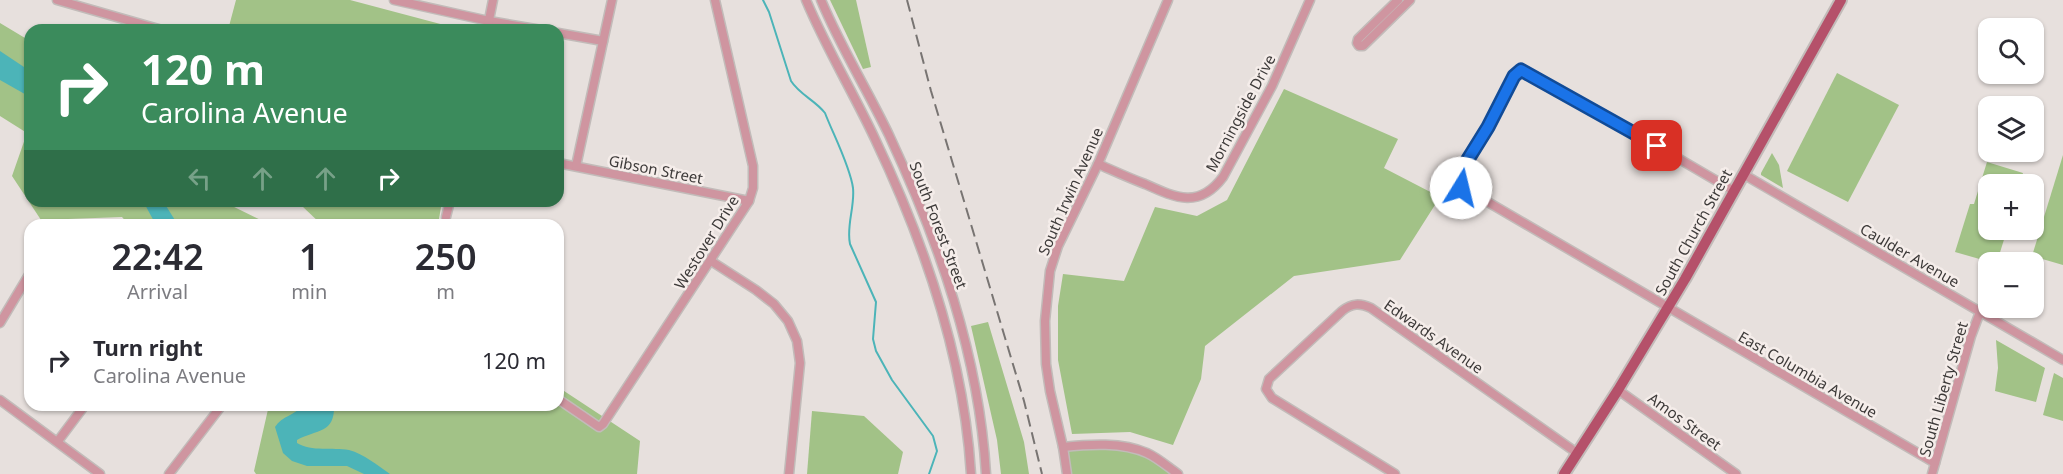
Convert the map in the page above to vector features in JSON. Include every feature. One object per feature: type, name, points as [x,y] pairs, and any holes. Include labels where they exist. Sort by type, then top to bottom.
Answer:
[{"type":"main road","name":"South Church Street","points":[[1564,474],[1667,309],[1841,0]]},
{"type":"street","points":[[57,0],[141,24]]},
{"type":"street","points":[[394,0],[484,24]]},
{"type":"street","points":[[488,24],[493,0]]},
{"type":"street","points":[[576,166],[612,0]]},
{"type":"street","name":"Westover Drive","points":[[564,403],[599,427],[603,424],[749,201],[753,188],[753,166],[715,0]]},
{"type":"street","name":"South Forest Street","points":[[806,0],[886,164],[938,297],[958,380],[971,474]]},
{"type":"street","name":"South Forest Street","points":[[821,0],[902,163],[950,289],[972,367],[980,406],[986,474]]},
{"type":"street","name":"South Irwin Avenue","points":[[1067,474],[1046,364],[1046,303],[1050,271],[1058,246],[1098,164],[1168,0]]},
{"type":"street","name":"Morningside Drive","points":[[1098,164],[1179,198],[1199,197],[1216,187],[1272,86],[1310,0]]},
{"type":"street","points":[[1398,0],[1358,39],[1359,46],[1363,46],[1410,0]]},
{"type":"street","points":[[564,34],[603,41]]},
{"type":"street","name":"East Columbia Avenue","points":[[1734,191],[1521,70],[1514,76],[1488,127],[1457,177],[1456,184],[1667,309],[1935,463]]},
{"type":"street","name":"Gibson Street","points":[[564,164],[749,201]]},
{"type":"street","name":"Caulder Avenue","points":[[1743,174],[1978,311]]},
{"type":"street","points":[[446,217],[448,207]]},
{"type":"street","points":[[711,261],[774,304],[788,321],[797,341],[800,363],[789,474]]},
{"type":"street","points":[[0,323],[24,283]]},
{"type":"street","name":"Edwards Avenue","points":[[1395,474],[1272,398],[1266,389],[1269,379],[1342,311],[1354,305],[1365,305],[1371,308],[1577,453]]},
{"type":"street","name":"South Liberty Street","points":[[1932,474],[1978,317]]},
{"type":"street","name":"Caulder Avenue","points":[[1990,318],[2063,360]]},
{"type":"street","name":"Amos Street","points":[[1618,390],[1736,474]]},
{"type":"street","points":[[0,400],[58,441],[94,472]]},
{"type":"street","points":[[58,441],[80,411]]},
{"type":"street","points":[[169,474],[217,411]]},
{"type":"street","points":[[1063,447],[1098,445],[1132,448],[1154,456],[1178,474]]},
{"type":"green space","points":[[236,0],[350,0],[440,24],[230,24]]},
{"type":"green space","points":[[830,0],[856,0],[871,67],[863,69]]},
{"type":"green space","points":[[0,23],[24,37],[24,131],[0,116]]},
{"type":"green space","points":[[1837,73],[1899,105],[1848,202],[1787,171]]},
{"type":"green space","points":[[1284,89],[1398,139],[1384,168],[1440,197],[1400,260],[1294,276],[1205,346],[1201,379],[1173,445],[1130,432],[1072,434],[1058,360],[1058,306],[1063,274],[1124,281],[1155,207],[1197,216],[1227,200]]},
{"type":"green space","points":[[24,142],[24,194],[12,176]]},
{"type":"green space","points":[[1772,153],[1779,165],[1783,188],[1761,175]]},
{"type":"green space","points":[[2063,155],[2063,265],[2044,259],[2044,252],[2033,252],[2037,240],[2044,240],[2044,217]]},
{"type":"green space","points":[[1987,162],[2023,173],[2023,174],[1983,174]]},
{"type":"green space","points":[[1978,191],[1978,240],[2004,240],[2000,252],[1978,252],[1978,259],[1955,252],[1970,204],[1974,204]]},
{"type":"green space","points":[[32,207],[234,207],[259,219],[124,219],[122,217],[40,219]]},
{"type":"green space","points":[[303,207],[441,207],[439,219],[316,219]]},
{"type":"green space","points":[[988,322],[1024,442],[1029,474],[1001,474],[997,440],[971,326]]},
{"type":"green space","points":[[1996,340],[2045,368],[2036,402],[1995,391],[1998,368]]},
{"type":"green space","points":[[2054,373],[2063,378],[2063,421],[2043,415]]},
{"type":"green space","points":[[564,391],[640,441],[637,474],[256,474],[254,471],[268,411],[564,411]]},
{"type":"green space","points":[[812,411],[864,416],[903,452],[898,474],[807,474]]},
{"type":"green space","points":[[1063,447],[1132,448],[1178,474],[1067,474]]},
{"type":"water","points":[[0,51],[24,67],[24,94],[0,80]]},
{"type":"water","points":[[146,207],[167,207],[174,219],[153,219]]},
{"type":"water","points":[[297,411],[334,411],[328,426],[297,440],[297,443],[309,447],[355,452],[390,474],[364,474],[347,466],[307,466],[292,461],[283,453],[275,427],[281,420]]},
{"type":"waterway","points":[[763,0],[791,81],[825,113],[841,150],[853,188],[850,244],[876,302],[873,339],[876,351],[892,380],[933,436],[937,451],[929,474]]},
{"type":"railway","points":[[907,0],[931,91],[1024,401],[1042,474]]},
{"type":"route","points":[[1461,188],[1456,184],[1457,177],[1488,127],[1514,76],[1521,70],[1657,146]]}]
